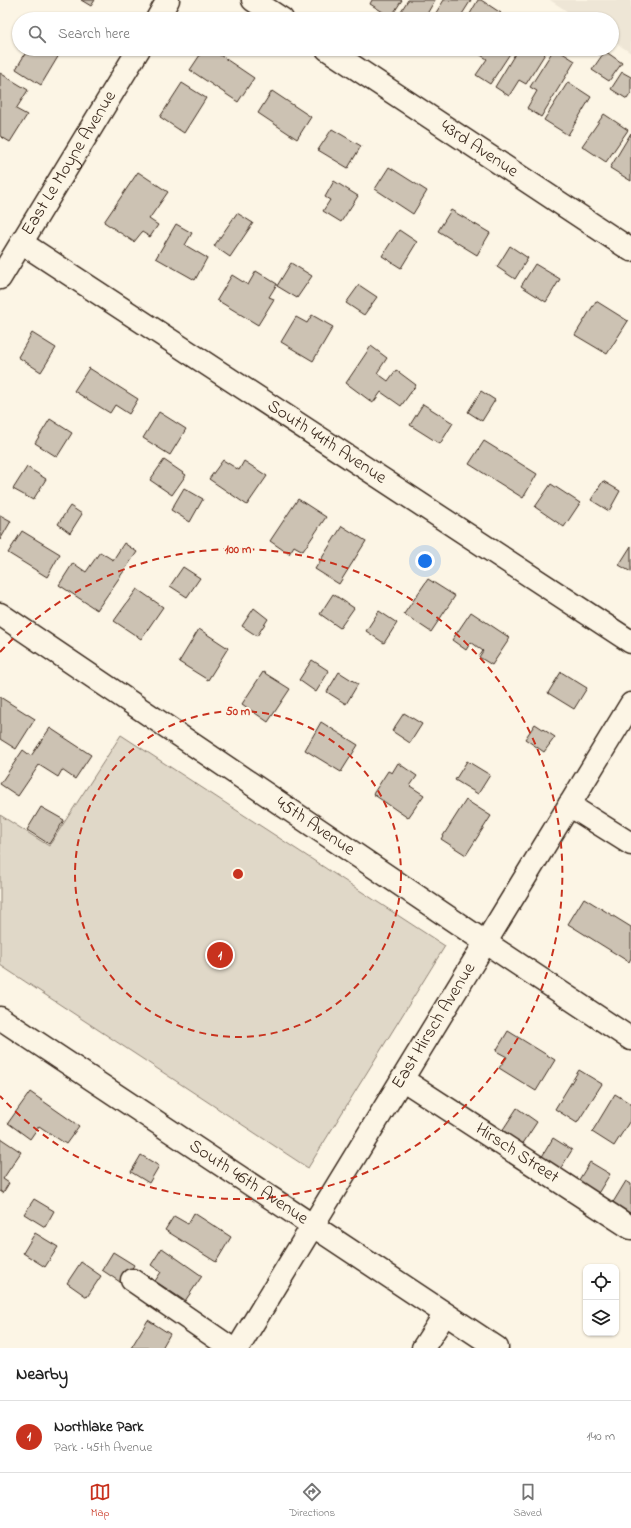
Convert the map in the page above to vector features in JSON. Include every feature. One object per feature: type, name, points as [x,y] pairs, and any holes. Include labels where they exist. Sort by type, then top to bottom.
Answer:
[{"type":"street","points":[[161,12],[168,0]]},
{"type":"street","points":[[253,0],[271,12]]},
{"type":"street","name":"East Le Moyne Avenue","points":[[0,278],[135,56]]},
{"type":"street","name":"43rd Avenue","points":[[339,56],[631,250]]},
{"type":"street","name":"South 44th Avenue","points":[[22,243],[631,642]]},
{"type":"street","name":"45th Avenue","points":[[0,614],[631,1039]]},
{"type":"street","name":"East Hirsch Avenue","points":[[238,1348],[631,704]]},
{"type":"street","points":[[569,804],[631,844]]},
{"type":"street","name":"South 46th Avenue","points":[[0,1018],[497,1348]]},
{"type":"street","name":"Hirsch Street","points":[[402,1079],[631,1228]]},
{"type":"street","points":[[132,1280],[231,1348]]},
{"type":"street","points":[[423,1348],[445,1314]]},
{"type":"shaded area","points":[[550,0],[631,0],[631,53],[619,45],[619,12],[568,12]]},
{"type":"shaded area","points":[[121,735],[445,946],[308,1168],[0,965],[0,815],[49,846]]},
{"type":"building","points":[[81,0],[95,0],[91,6]]},
{"type":"building","points":[[372,0],[402,0],[394,12],[383,12],[370,4]]},
{"type":"building","points":[[408,0],[435,0],[428,12],[400,12]]},
{"type":"building","points":[[444,0],[471,0],[463,12],[436,12]]},
{"type":"building","points":[[478,0],[481,0],[499,12],[471,12]]},
{"type":"building","points":[[24,56],[58,56],[41,85],[16,69]]},
{"type":"building","points":[[199,56],[221,56],[254,78],[238,102],[190,70]]},
{"type":"building","points":[[482,56],[508,56],[490,84],[476,75],[487,59]]},
{"type":"building","points":[[514,56],[544,56],[526,84],[519,80],[509,96],[495,87]]},
{"type":"building","points":[[550,56],[567,56],[575,61],[541,117],[527,108],[537,91],[530,87]]},
{"type":"building","points":[[602,56],[612,56],[622,63],[609,81],[592,70]]},
{"type":"building","points":[[622,72],[631,77],[631,93],[627,99],[611,89]]},
{"type":"building","points":[[0,73],[28,90],[16,109],[27,115],[10,142],[0,136]]},
{"type":"building","points":[[568,82],[591,97],[568,135],[544,120]]},
{"type":"building","points":[[182,83],[206,98],[184,133],[160,117]]},
{"type":"building","points":[[272,91],[311,117],[297,139],[258,113]]},
{"type":"building","points":[[604,114],[628,130],[606,162],[582,146]]},
{"type":"building","points":[[332,129],[361,146],[348,168],[318,150]]},
{"type":"building","points":[[631,133],[631,181],[610,168]]},
{"type":"building","points":[[389,167],[427,191],[413,214],[375,189]]},
{"type":"building","points":[[138,172],[168,192],[149,219],[158,225],[150,237],[142,232],[134,242],[104,222]]},
{"type":"building","points":[[334,181],[358,196],[341,222],[323,211],[330,200],[325,197]]},
{"type":"building","points":[[451,210],[490,233],[477,255],[438,231]]},
{"type":"building","points":[[237,213],[253,223],[230,257],[214,246]]},
{"type":"building","points":[[176,224],[192,233],[185,245],[207,258],[195,280],[156,258]]},
{"type":"building","points":[[399,230],[417,242],[401,268],[382,256]]},
{"type":"building","points":[[510,246],[528,258],[515,279],[497,267]]},
{"type":"building","points":[[291,263],[312,276],[297,298],[277,286]]},
{"type":"building","points":[[535,264],[560,279],[546,302],[521,286]]},
{"type":"building","points":[[256,271],[277,284],[269,297],[274,299],[258,325],[217,300],[232,275],[248,285]]},
{"type":"building","points":[[359,285],[377,297],[364,315],[346,303]]},
{"type":"building","points":[[596,301],[628,321],[607,354],[575,335]]},
{"type":"building","points":[[312,315],[333,327],[313,361],[281,342],[296,317],[307,323]]},
{"type":"building","points":[[32,333],[56,348],[41,372],[18,357]]},
{"type":"building","points":[[371,346],[387,358],[377,373],[388,381],[396,370],[416,385],[401,406],[381,392],[373,403],[346,383]]},
{"type":"building","points":[[89,368],[138,399],[129,414],[115,405],[110,413],[74,391]]},
{"type":"building","points":[[481,391],[495,400],[482,421],[468,412]]},
{"type":"building","points":[[423,404],[453,423],[440,444],[410,425]]},
{"type":"building","points":[[159,412],[186,429],[170,455],[143,438]]},
{"type":"building","points":[[50,419],[72,433],[57,457],[35,443]]},
{"type":"building","points":[[484,441],[537,474],[523,498],[469,464]]},
{"type":"building","points":[[164,460],[186,475],[172,495],[150,480]]},
{"type":"building","points":[[223,460],[239,470],[244,461],[267,476],[247,505],[209,479]]},
{"type":"building","points":[[27,467],[46,479],[33,500],[13,489]]},
{"type":"building","points":[[603,481],[620,491],[609,511],[591,500]]},
{"type":"building","points":[[551,484],[580,503],[564,527],[535,507]]},
{"type":"building","points":[[184,488],[203,499],[190,522],[171,510]]},
{"type":"building","points":[[298,499],[326,517],[303,551],[294,546],[289,554],[270,541]]},
{"type":"building","points":[[70,506],[82,514],[70,533],[58,524]]},
{"type":"building","points":[[0,515],[11,521],[0,540]]},
{"type":"building","points":[[342,526],[366,541],[339,584],[315,569]]},
{"type":"building","points":[[22,531],[60,554],[47,577],[8,553]]},
{"type":"building","points":[[124,543],[137,552],[97,610],[59,585],[73,563],[86,572],[100,552],[113,560]]},
{"type":"building","points":[[631,546],[631,572],[619,565]]},
{"type":"building","points":[[183,567],[200,578],[187,597],[170,586]]},
{"type":"building","points":[[428,579],[455,596],[431,632],[404,614]]},
{"type":"building","points":[[137,589],[163,607],[141,639],[114,621]]},
{"type":"building","points":[[333,594],[354,608],[340,628],[320,614]]},
{"type":"building","points":[[254,608],[268,619],[257,636],[242,626]]},
{"type":"building","points":[[379,611],[397,623],[384,643],[366,631]]},
{"type":"building","points":[[471,612],[510,638],[492,665],[479,657],[483,651],[471,642],[466,650],[452,640]]},
{"type":"building","points":[[199,629],[228,648],[208,680],[179,662]]},
{"type":"building","points":[[312,660],[329,671],[316,692],[299,680]]},
{"type":"building","points":[[263,672],[290,689],[268,722],[242,704]]},
{"type":"building","points":[[339,672],[358,684],[346,704],[327,692]]},
{"type":"building","points":[[561,672],[587,688],[574,709],[548,693]]},
{"type":"building","points":[[0,697],[35,719],[16,749],[0,739]]},
{"type":"building","points":[[404,713],[422,724],[410,743],[392,731]]},
{"type":"building","points":[[321,722],[358,745],[341,772],[305,750]]},
{"type":"building","points":[[535,724],[555,737],[544,752],[525,739]]},
{"type":"building","points":[[50,728],[91,755],[75,779],[62,770],[58,777],[39,765],[18,796],[0,784],[23,750],[31,756]]},
{"type":"building","points":[[467,761],[490,775],[478,794],[455,780]]},
{"type":"building","points":[[398,763],[417,776],[410,786],[424,795],[408,818],[373,794],[388,771],[392,773]]},
{"type":"building","points":[[466,800],[491,816],[466,855],[441,839]]},
{"type":"building","points":[[41,807],[64,820],[49,844],[27,830]]},
{"type":"building","points":[[584,898],[631,927],[631,958],[629,962],[568,924]]},
{"type":"building","points":[[508,1031],[555,1060],[536,1091],[499,1068],[507,1057],[496,1051]]},
{"type":"building","points":[[579,1070],[602,1084],[577,1123],[555,1109]]},
{"type":"building","points":[[30,1092],[79,1126],[66,1144],[39,1126],[30,1139],[8,1123]]},
{"type":"building","points":[[615,1094],[631,1104],[631,1119],[614,1146],[592,1132]]},
{"type":"building","points":[[517,1108],[537,1122],[520,1148],[500,1134]]},
{"type":"building","points":[[0,1138],[21,1152],[3,1179],[9,1183],[3,1193],[0,1191]]},
{"type":"building","points":[[553,1138],[572,1150],[559,1171],[540,1160]]},
{"type":"building","points":[[141,1155],[159,1166],[149,1183],[131,1172]]},
{"type":"building","points":[[590,1162],[610,1174],[597,1195],[577,1183]]},
{"type":"building","points":[[626,1181],[631,1184],[631,1216],[612,1204]]},
{"type":"building","points":[[34,1199],[54,1211],[45,1227],[24,1214]]},
{"type":"building","points":[[194,1213],[231,1237],[216,1262],[165,1230],[174,1216],[188,1224]]},
{"type":"building","points":[[35,1233],[58,1247],[45,1267],[23,1253]]},
{"type":"building","points":[[162,1248],[202,1276],[185,1301],[155,1281],[161,1272],[151,1265]]},
{"type":"building","points":[[113,1252],[134,1265],[123,1284],[102,1270]]},
{"type":"building","points":[[81,1262],[101,1276],[87,1297],[67,1283]]},
{"type":"building","points":[[148,1320],[170,1334],[162,1348],[131,1348]]},
{"type":"place","name":"Northlake Park","points":[[220,955]]}]
